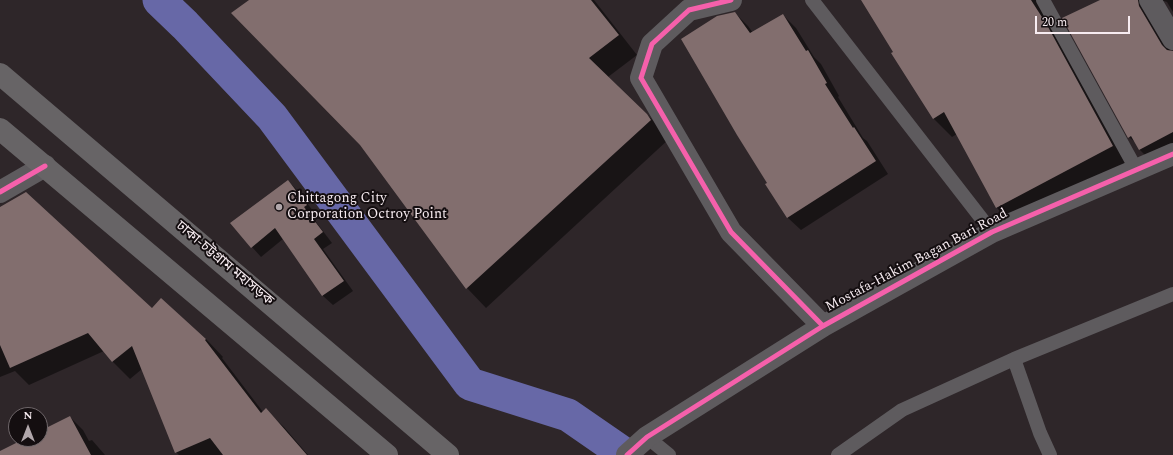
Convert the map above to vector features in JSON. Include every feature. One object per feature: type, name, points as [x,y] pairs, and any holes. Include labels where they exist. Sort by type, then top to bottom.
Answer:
[{"type":"highway","name":"ঢাকা-চট্টগ্রাম মহাসড়ক","points":[[0,74],[448,455]]},
{"type":"highway","points":[[0,128],[387,455]]},
{"type":"street","points":[[731,0],[689,10],[652,44],[641,78],[731,232],[823,326]]},
{"type":"street","points":[[1150,0],[1173,39]]},
{"type":"street","name":"Mostafa-Hakim Bagan Bari Road","points":[[627,455],[645,438],[823,326],[992,232],[1173,154]]},
{"type":"street","points":[[0,192],[45,166]]},
{"type":"lane","points":[[812,0],[992,232]]},
{"type":"lane","points":[[1043,0],[1136,169]]},
{"type":"lane","points":[[838,455],[902,410],[1014,359],[1173,294]]},
{"type":"lane","points":[[1014,359],[1040,433],[1050,455]]},
{"type":"lane","points":[[645,438],[669,455]]},
{"type":"building","points":[[249,0],[591,0],[619,35],[589,58],[647,114],[651,120],[466,289],[360,145],[231,13]]},
{"type":"building","points":[[861,0],[1031,0],[1047,25],[1113,146],[996,208],[944,112],[933,119],[891,53],[893,52]]},
{"type":"building","points":[[1100,0],[1138,0],[1139,6],[1162,45],[1167,50],[1173,51],[1173,132],[1139,150],[1131,136],[1128,138],[1062,18]]},
{"type":"building","points":[[735,12],[750,33],[783,14],[806,51],[808,50],[827,83],[825,84],[876,161],[787,218],[765,184],[767,183],[681,39],[717,16]]},
{"type":"building","points":[[288,180],[307,205],[304,207],[323,232],[314,239],[344,281],[322,296],[275,228],[251,248],[230,223]]},
{"type":"building","points":[[26,192],[152,308],[161,298],[206,339],[205,340],[261,413],[266,408],[307,455],[223,455],[210,438],[175,453],[132,346],[112,362],[88,333],[10,368],[0,345],[0,207]]},
{"type":"building","points":[[70,416],[91,455],[0,455],[0,451],[8,447],[48,447],[48,427]]},
{"type":"waterway","points":[[159,0],[185,25],[272,117],[470,384],[568,415],[626,455]]},
{"type":"cycle path","points":[[731,0],[689,10],[652,44],[641,78],[731,232],[823,326]]},
{"type":"cycle path","points":[[627,455],[647,437],[823,326],[992,232],[1173,154]]},
{"type":"cycle path","points":[[0,192],[45,166]]},
{"type":"place","name":"Chittagong City Corporation Octroy Point","points":[[279,207]]}]
